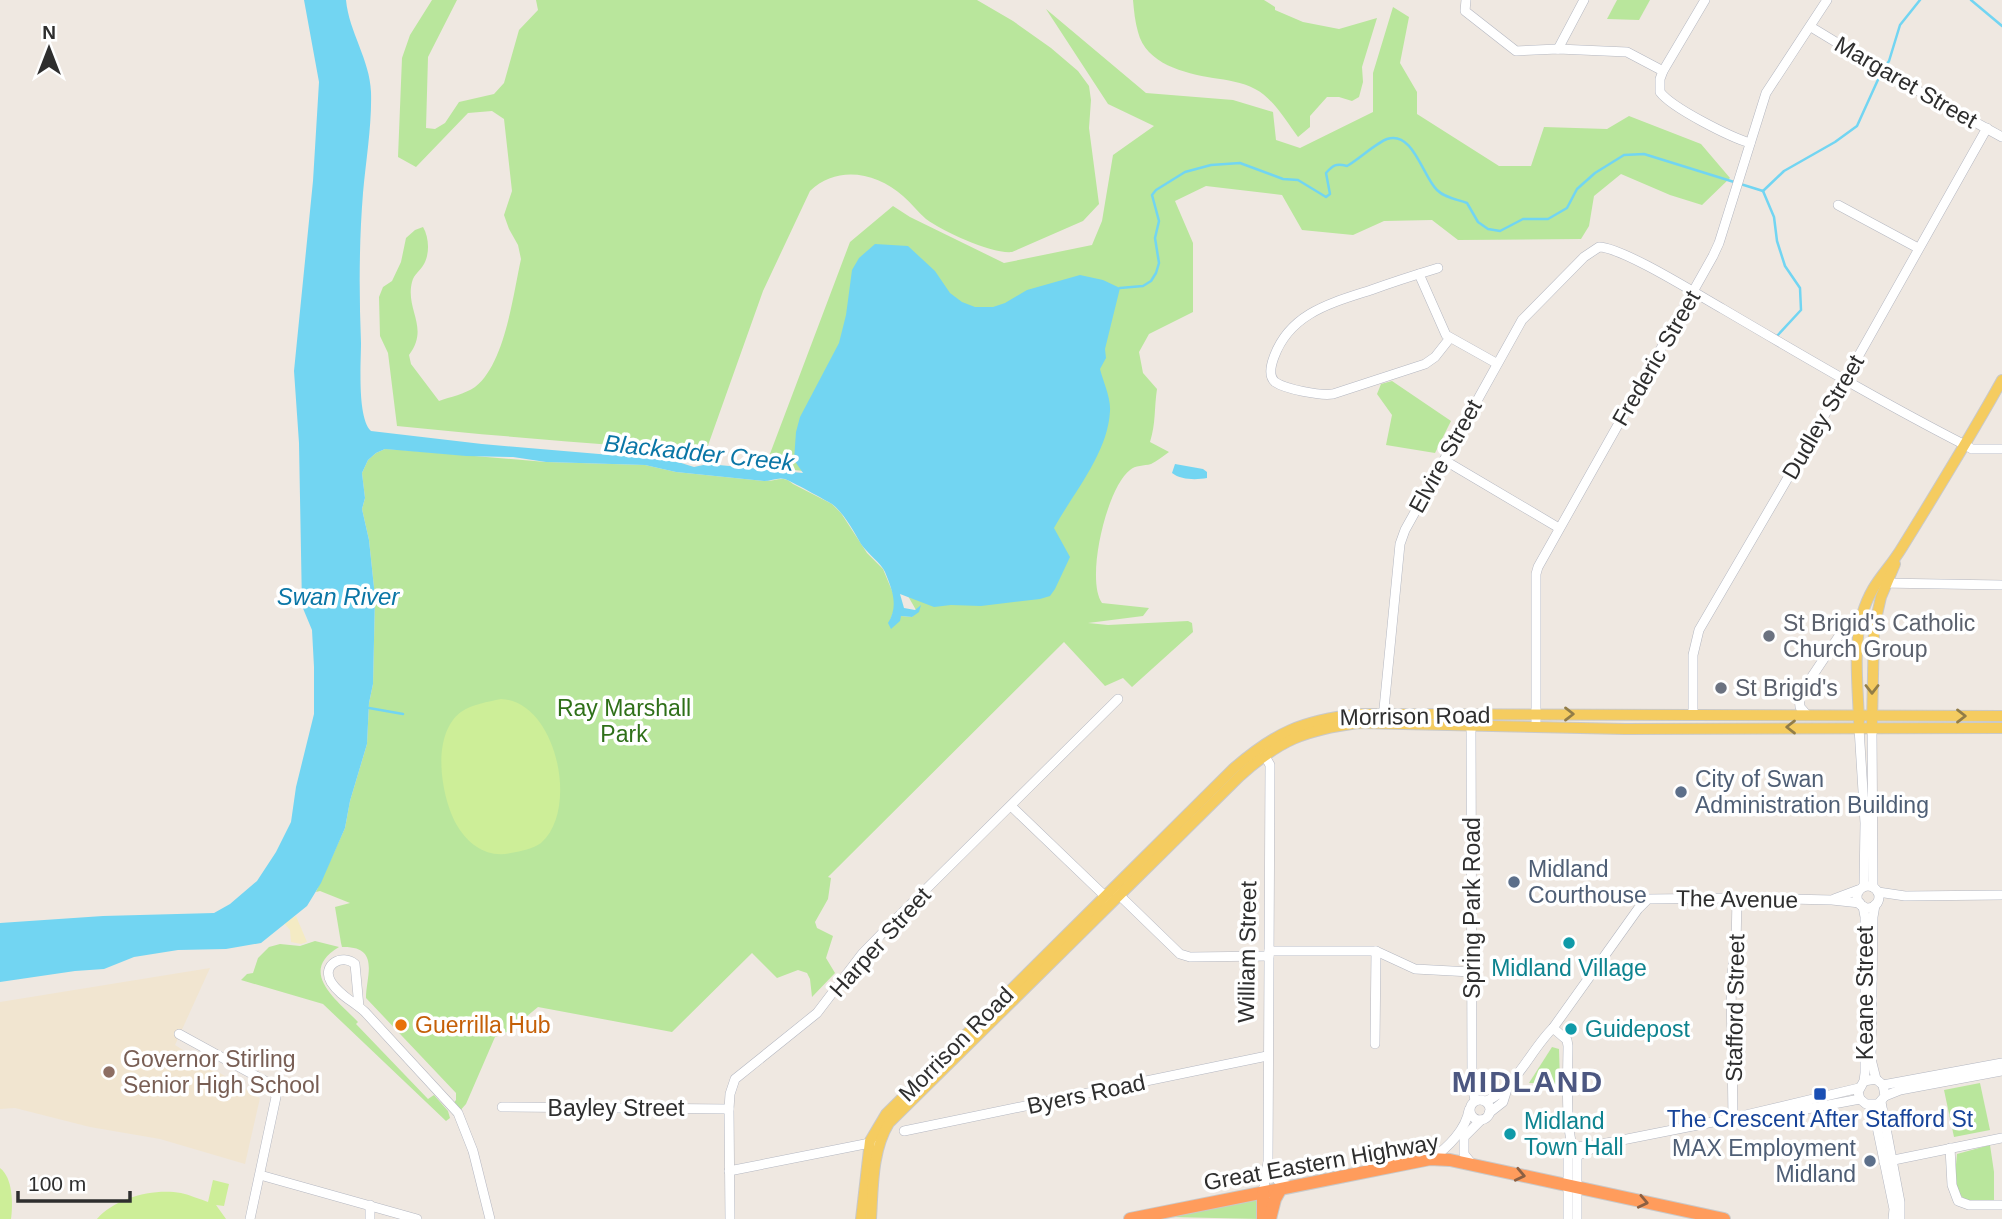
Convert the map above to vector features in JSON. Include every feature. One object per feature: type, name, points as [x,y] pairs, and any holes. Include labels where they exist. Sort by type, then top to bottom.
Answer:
[{"type":"highway","name":"Great Eastern Highway","points":[[1130,1219],[1160,1217],[1430,1159],[1472,1164],[1724,1219]]},
{"type":"highway","points":[[1270,1219],[1280,1190]]},
{"type":"highway","name":"William Street","points":[[1263,1193],[1263,1219]]},
{"type":"main road","points":[[1859,728],[1860,627],[1866,605],[2002,380]]},
{"type":"main road","points":[[1872,728],[1874,628],[1881,583]]},
{"type":"main road","name":"Morrison Road","points":[[861,1219],[875,1142],[889,1123],[1112,896],[1261,751],[1326,727],[1383,718],[1536,720],[1693,714],[2002,716]]},
{"type":"main road","name":"Morrison Road","points":[[1536,720],[1625,729],[2002,728]]},
{"type":"main road","name":"Morrison Road","points":[[871,1219],[875,1142]]},
{"type":"street","points":[[1466,0],[1465,10],[1516,51],[1558,49],[1627,52],[1663,71]]},
{"type":"street","points":[[1558,49],[1584,0]]},
{"type":"street","points":[[1704,0],[1663,71],[1660,92],[1671,103],[1688,113],[1750,143]]},
{"type":"street","name":"Frederic Street","points":[[1536,720],[1535,574],[1719,243],[1766,93],[1827,0]]},
{"type":"street","name":"Margaret Street","points":[[1811,27],[1895,78],[2002,137]]},
{"type":"street","name":"Dudley Street","points":[[1693,714],[1693,655],[1699,630],[1845,380],[1987,128]]},
{"type":"street","points":[[1838,205],[1918,248]]},
{"type":"street","name":"Elvire Street","points":[[1383,718],[1402,538],[1496,363],[1527,313],[1584,257],[1600,247],[1614,250],[1693,292]]},
{"type":"street","points":[[1437,268],[1324,305],[1304,316],[1282,340],[1272,364],[1271,376],[1274,381],[1283,385],[1318,394],[1333,394],[1425,364],[1435,357],[1450,338]]},
{"type":"street","points":[[1419,274],[1438,321],[1450,338],[1496,363]]},
{"type":"street","points":[[1693,292],[1845,380],[1972,449],[2002,449]]},
{"type":"street","points":[[1444,460],[1559,528]]},
{"type":"street","points":[[1881,583],[2002,585]]},
{"type":"street","points":[[1807,715],[1800,707],[1800,696],[1839,634],[1843,630],[1860,627],[1874,628]]},
{"type":"street","name":"Harper Street","points":[[730,1219],[729,1109],[735,1079],[817,1013],[862,954],[1118,699]]},
{"type":"street","name":"Spring Park Road","points":[[1471,720],[1472,1085],[1480,1100],[1490,1107],[1485,1117]]},
{"type":"street","points":[[1859,728],[1869,889]]},
{"type":"street","points":[[1869,889],[1872,728]]},
{"type":"street","name":"William Street","points":[[1261,751],[1270,765],[1268,1161],[1263,1193]]},
{"type":"street","points":[[1011,806],[1180,954],[1190,957],[1376,951],[1415,969],[1471,972]]},
{"type":"street","points":[[1869,889],[1905,896],[2002,895]]},
{"type":"street","name":"The Avenue","points":[[1832,900],[1869,889]]},
{"type":"street","name":"Keane Street","points":[[1869,889],[1876,904],[1872,929],[1871,1059],[1883,1099]]},
{"type":"street","name":"Keane Street","points":[[1860,1099],[1865,917],[1861,905],[1869,889]]},
{"type":"street","name":"The Avenue","points":[[1553,1028],[1643,902],[1654,897],[1832,900],[1869,908],[1905,896]]},
{"type":"street","name":"Stafford Street","points":[[1733,1118],[1731,981],[1736,946],[1737,898]]},
{"type":"street","points":[[1375,1044],[1376,951]]},
{"type":"street","points":[[359,1007],[355,964],[347,959],[338,960],[329,967],[329,979],[346,999],[359,1007],[458,1113],[473,1151],[490,1219]]},
{"type":"street","points":[[1430,1159],[1462,1128],[1469,1110],[1480,1100],[1495,1098],[1508,1085],[1543,1037],[1553,1028],[1567,1040],[1568,1046],[1569,1133],[1574,1153],[1568,1219]]},
{"type":"street","points":[[179,1034],[272,1086],[276,1097],[250,1219]]},
{"type":"street","name":"Byers Road","points":[[904,1131],[1267,1056]]},
{"type":"street","points":[[1574,1153],[1602,1144],[1733,1118],[1861,1085],[2002,1063]]},
{"type":"street","points":[[1870,1105],[1900,1090],[2002,1071]]},
{"type":"street","points":[[1472,1164],[1464,1154],[1464,1138],[1503,1102],[1508,1085]]},
{"type":"street","points":[[1733,1118],[1748,1120],[1842,1100],[1860,1099],[1870,1105],[1900,1202],[1900,1219]]},
{"type":"street","points":[[1883,1099],[1894,1219]]},
{"type":"street","name":"Bayley Street","points":[[502,1107],[729,1109]]},
{"type":"street","points":[[1469,1110],[1473,1117],[1485,1117]]},
{"type":"street","points":[[1888,1161],[2002,1138]]},
{"type":"street","points":[[729,1171],[875,1142]]},
{"type":"street","points":[[1950,1149],[1952,1185],[1958,1201],[1969,1205],[2002,1205]]},
{"type":"street","points":[[1268,1161],[1269,1170],[1275,1178],[1295,1187]]},
{"type":"street","points":[[260,1175],[417,1219]]},
{"type":"street","points":[[1572,1186],[1577,1219]]},
{"type":"street","points":[[370,1205],[370,1219]]},
{"type":"shaded area","name":"Governor Stirling Senior High School","points":[[210,968],[175,1045],[260,1098],[245,1164],[160,1139],[90,1127],[15,1108],[0,1109],[0,1002]]},
{"type":"green space","points":[[432,0],[457,0],[428,57],[426,128],[435,129],[445,123],[459,102],[494,94],[504,83],[519,30],[538,10],[536,0],[977,0],[1051,48],[1078,71],[1089,86],[1089,128],[1099,204],[1083,221],[1012,252],[1003,252],[968,241],[934,224],[903,196],[881,181],[844,175],[821,183],[810,191],[763,291],[706,451],[676,454],[626,446],[397,426],[388,353],[380,336],[379,297],[383,287],[392,281],[401,262],[406,238],[423,227],[428,240],[426,260],[412,282],[417,336],[409,355],[411,364],[439,401],[475,387],[494,362],[511,309],[521,259],[518,245],[504,215],[512,191],[504,119],[492,111],[468,113],[416,167],[398,157],[402,58],[410,35]]},
{"type":"green space","points":[[1133,0],[1264,0],[1275,7],[1275,10],[1303,22],[1339,29],[1377,18],[1362,67],[1363,82],[1359,97],[1352,101],[1327,97],[1310,116],[1310,127],[1298,137],[1273,104],[1255,89],[1179,70],[1149,52],[1138,32]]},
{"type":"green space","points":[[1617,0],[1650,0],[1639,20],[1607,19]]},
{"type":"green space","name":"Ray Marshall Park","points":[[1393,7],[1409,17],[1400,63],[1417,92],[1417,114],[1499,166],[1531,166],[1544,127],[1607,129],[1629,116],[1701,144],[1730,178],[1702,205],[1621,174],[1594,196],[1589,226],[1581,239],[1458,240],[1432,220],[1384,221],[1353,235],[1302,230],[1282,195],[1206,186],[1175,201],[1193,243],[1193,312],[1149,334],[1139,352],[1143,373],[1157,389],[1150,442],[1169,452],[1151,464],[1132,468],[1121,480],[1107,513],[1097,555],[1097,591],[1102,603],[1149,608],[1143,616],[1088,623],[1108,625],[1188,621],[1192,623],[1193,632],[1132,687],[1123,678],[1105,686],[1064,642],[828,877],[831,878],[828,899],[815,922],[817,928],[833,936],[826,958],[835,973],[812,997],[807,973],[798,970],[777,978],[752,953],[672,1032],[538,1007],[509,1031],[495,1037],[466,1104],[458,1113],[452,1105],[456,1100],[456,1093],[366,998],[369,972],[367,957],[362,951],[342,947],[341,943],[335,907],[350,903],[320,891],[316,892],[345,828],[367,744],[373,684],[375,597],[369,540],[362,509],[365,498],[362,473],[368,460],[385,449],[546,462],[645,465],[676,472],[764,481],[786,479],[832,504],[867,553],[883,569],[895,598],[895,608],[889,623],[901,616],[912,617],[920,606],[916,610],[813,472],[765,467],[850,242],[893,206],[1004,263],[1092,245],[1102,221],[1113,155],[1154,126],[1108,104],[1046,9],[1146,93],[1233,100],[1273,112],[1276,140],[1300,148],[1373,112],[1373,73]]},
{"type":"green space","points":[[1392,381],[1451,421],[1435,453],[1386,445],[1392,415],[1377,394],[1381,384]]},
{"type":"green space","points":[[501,699],[520,704],[536,718],[548,736],[560,783],[559,806],[553,827],[541,843],[527,850],[495,854],[474,845],[458,827],[443,784],[442,751],[451,722],[461,712]]},
{"type":"green space","points":[[315,941],[339,947],[327,956],[321,966],[325,986],[358,1022],[356,1024],[428,1099],[434,1095],[448,1111],[450,1118],[446,1121],[323,1004],[241,980],[247,974],[253,973],[258,958],[269,947],[280,944],[300,946]]},
{"type":"green space","points":[[1552,1047],[1559,1049],[1560,1084],[1529,1083]]},
{"type":"green space","points":[[1980,1083],[1990,1130],[1954,1137],[1944,1090]]},
{"type":"green space","points":[[1990,1145],[1994,1201],[1966,1200],[1956,1185],[1957,1154]]},
{"type":"green space","points":[[0,1168],[10,1185],[11,1219],[0,1219]]},
{"type":"green space","points":[[213,1180],[229,1184],[224,1206],[216,1205],[226,1219],[97,1219],[114,1205],[147,1193],[181,1193],[208,1202]]},
{"type":"green space","points":[[1261,1196],[1261,1219],[1168,1217]]},
{"type":"sand","points":[[296,916],[307,942],[301,944],[291,942],[290,930],[284,923]]},
{"type":"water","name":"Swan River","points":[[304,0],[346,0],[370,80],[371,117],[360,249],[360,376],[364,415],[371,431],[646,458],[694,467],[708,464],[803,473],[794,460],[800,417],[839,343],[852,270],[859,258],[875,244],[908,246],[935,271],[950,293],[975,307],[993,307],[1027,290],[1080,275],[1103,280],[1120,288],[1105,349],[1106,358],[1100,369],[1109,401],[1108,427],[1089,472],[1054,528],[1070,557],[1050,596],[1040,599],[981,606],[934,607],[900,594],[904,608],[915,610],[921,605],[919,612],[912,617],[901,616],[900,621],[891,629],[888,623],[894,604],[883,569],[861,544],[836,508],[785,479],[764,481],[676,472],[645,465],[546,462],[513,457],[385,449],[368,460],[362,473],[365,498],[362,509],[369,540],[375,597],[373,684],[367,744],[345,828],[321,883],[307,906],[261,943],[226,949],[178,950],[134,957],[104,969],[0,982],[0,923],[103,916],[214,913],[230,904],[257,881],[291,822],[296,787],[314,714],[312,630],[302,606],[299,443],[294,371],[313,181],[319,82]]},
{"type":"water","points":[[1175,464],[1203,469],[1207,472],[1207,478],[1180,477],[1172,473]]},
{"type":"waterway","name":"Blackadder Creek","points":[[1885,67],[1900,25],[1920,0]]},
{"type":"waterway","name":"Blackadder Creek","points":[[1971,0],[2002,26]]},
{"type":"waterway","name":"Blackadder Creek","points":[[1763,191],[1784,171],[1857,126],[1881,73]]},
{"type":"waterway","name":"Blackadder Creek","points":[[1120,288],[1143,286],[1151,281],[1156,273],[1159,263],[1155,238],[1159,221],[1152,195],[1185,172],[1211,165],[1240,163],[1283,179],[1298,180],[1326,197],[1330,194],[1326,173],[1331,168],[1335,165],[1347,166],[1383,141],[1396,138],[1411,148],[1440,193],[1467,203],[1478,222],[1488,229],[1500,231],[1523,219],[1548,219],[1567,208],[1577,189],[1595,173],[1624,155],[1644,154],[1763,191]]},
{"type":"waterway","points":[[1763,191],[1774,217],[1777,241],[1785,266],[1800,288],[1801,310],[1777,336]]},
{"type":"waterway","points":[[369,708],[403,714]]},
{"type":"place","name":"St Brigid's Catholic Church Group","points":[[1769,636]]},
{"type":"place","name":"St Brigid's","points":[[1721,688]]},
{"type":"place","name":"City of Swan Administration Building","points":[[1681,792]]},
{"type":"place","name":"Midland Courthouse","points":[[1514,882]]},
{"type":"place","name":"Midland Village","points":[[1569,943]]},
{"type":"place","name":"Guerrilla Hub","points":[[401,1025]]},
{"type":"place","name":"Guidepost","points":[[1571,1029]]},
{"type":"place","name":"Governor Stirling Senior High School","points":[[109,1072]]},
{"type":"place","name":"The Crescent After Stafford St","points":[[1820,1094]]},
{"type":"place","name":"Midland Town Hall","points":[[1510,1134]]},
{"type":"place","name":"MAX Employment Midland","points":[[1870,1161]]},
{"type":"district","name":"MIDLAND","points":[[1528,1082]]}]
